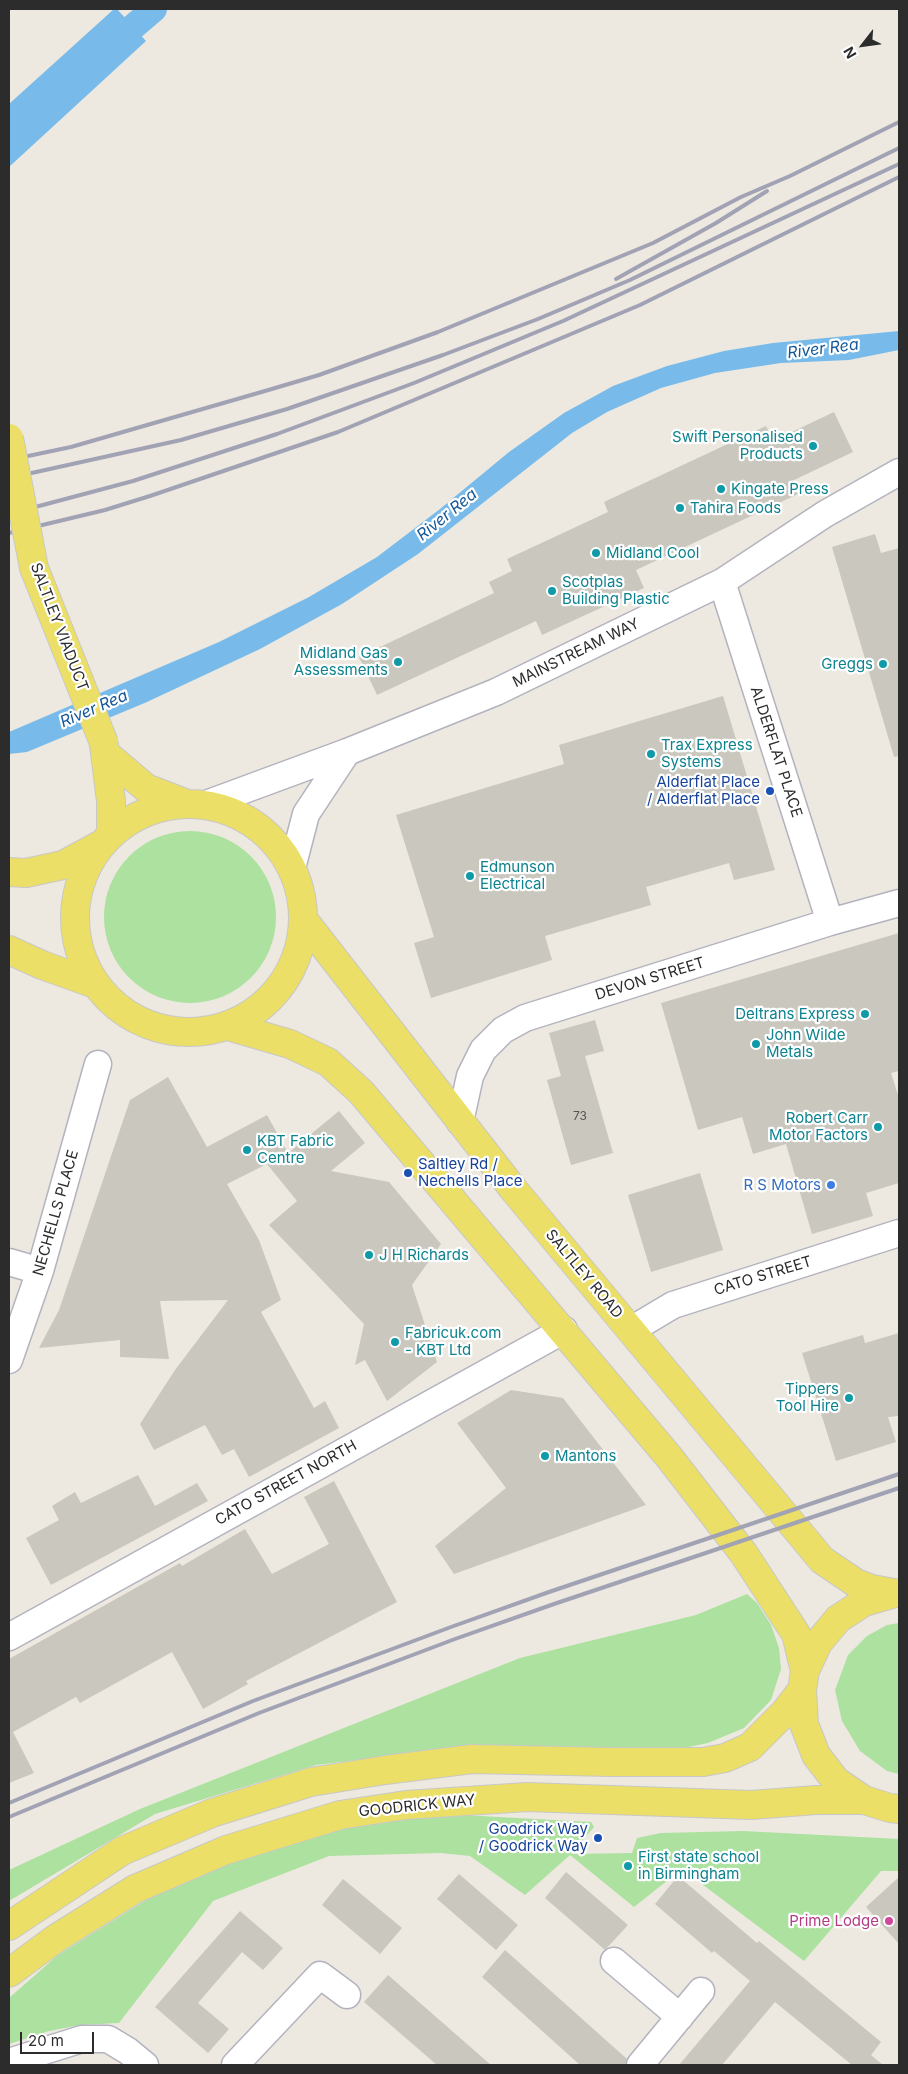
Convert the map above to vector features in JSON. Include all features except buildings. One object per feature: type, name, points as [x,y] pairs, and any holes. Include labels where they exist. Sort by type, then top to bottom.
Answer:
[{"type":"main road","name":"SALTLEY VIADUCT","points":[[9,438],[34,568],[105,748],[111,801],[106,839]]},
{"type":"main road","name":"SALTLEY VIADUCT","points":[[105,748],[146,788],[241,816],[271,838],[292,868],[301,893],[303,919],[298,953],[282,984],[258,1009],[228,1026]]},
{"type":"main road","points":[[9,872],[26,873],[62,865],[106,839],[133,817],[159,807],[196,804]]},
{"type":"main road","points":[[106,839],[82,877],[74,913],[79,950],[95,984],[121,1010],[154,1027],[191,1032],[228,1026],[290,1044],[328,1062],[361,1092],[564,1330],[669,1457],[744,1554],[796,1634],[803,1681],[804,1724],[816,1755],[836,1782],[864,1800],[899,1809]]},
{"type":"main road","name":"SALTLEY ROAD","points":[[303,919],[514,1190],[822,1560],[856,1583],[872,1589],[897,1593]]},
{"type":"main road","points":[[9,950],[42,965],[95,984]]},
{"type":"main road","points":[[9,1926],[122,1851],[212,1813],[311,1782],[472,1759],[703,1762],[724,1758],[750,1747],[785,1712],[803,1681],[818,1643],[838,1619],[864,1602],[897,1593]]},
{"type":"main road","name":"GOODRICK WAY","points":[[9,1972],[55,1939],[135,1890],[226,1850],[340,1815],[406,1805],[526,1797],[751,1805],[816,1800],[864,1800]]},
{"type":"street","name":"MAINSTREAM WAY","points":[[196,804],[347,752],[496,692],[722,582],[825,514],[899,472]]},
{"type":"street","name":"ALDERFLAT PLACE","points":[[722,582],[830,922]]},
{"type":"street","points":[[292,868],[306,814],[347,752]]},
{"type":"street","name":"DEVON STREET","points":[[460,1122],[470,1076],[483,1050],[504,1030],[525,1018],[830,922],[899,903]]},
{"type":"street","name":"NECHELLS PLACE","points":[[9,1360],[40,1271],[98,1064]]},
{"type":"street","name":"CATO STREET","points":[[631,1330],[673,1305],[899,1233]]},
{"type":"street","points":[[9,1262],[40,1271]]},
{"type":"street","name":"CATO STREET NORTH","points":[[9,1637],[564,1330]]},
{"type":"street","points":[[614,1961],[680,2017]]},
{"type":"street","points":[[235,2065],[320,1975],[347,1995]]},
{"type":"street","points":[[640,2065],[701,1991]]},
{"type":"street","points":[[9,2062],[82,2039],[108,2039],[128,2050],[144,2065]]},
{"type":"green space","points":[[182,831],[198,831],[223,837],[231,841],[245,850],[257,862],[270,884],[276,917],[270,950],[257,972],[245,984],[223,997],[198,1003],[182,1003],[157,997],[149,993],[135,984],[123,972],[110,950],[104,925],[104,909],[110,884],[114,876],[123,862],[135,850],[157,837]]},
{"type":"green space","points":[[747,1594],[757,1603],[771,1625],[779,1648],[781,1669],[771,1700],[744,1728],[708,1743],[684,1748],[456,1748],[316,1765],[155,1814],[9,1901],[9,1870],[140,1809],[520,1658],[696,1615]]},
{"type":"green space","points":[[899,1623],[899,1774],[887,1771],[860,1751],[842,1721],[835,1690],[848,1655],[867,1636],[887,1625]]},
{"type":"green space","points":[[462,1815],[591,1822],[594,1827],[571,1854],[632,1853],[637,1838],[661,1833],[743,1831],[899,1839],[899,1871],[881,1871],[804,1961],[682,1869],[634,1907],[570,1855],[525,1895],[470,1856],[441,1853],[329,1856],[213,1901],[119,2023],[80,2025],[49,2031],[9,2044],[9,1998],[58,1955],[188,1874],[354,1822]]},
{"type":"water","points":[[114,9],[117,9],[146,41],[9,167],[9,104]]},
{"type":"water","name":"River Rea","points":[[899,331],[899,350],[849,360],[781,363],[715,373],[661,388],[607,412],[572,433],[418,554],[342,604],[260,649],[147,702],[27,752],[9,754],[9,732],[219,642],[309,597],[377,557],[440,509],[509,452],[564,413],[613,386],[667,366],[724,351],[773,343]]},
{"type":"waterway","points":[[107,49],[154,9]]},
{"type":"railway","points":[[9,460],[71,447],[319,375],[438,332],[653,243],[741,197],[790,176],[899,122]]},
{"type":"railway","points":[[9,478],[181,440],[287,409],[443,355],[538,319],[630,280],[899,148]]},
{"type":"railway","points":[[9,514],[133,481],[277,434],[414,383],[563,321],[899,164]]},
{"type":"railway","points":[[9,533],[105,510],[338,432],[640,305],[899,177]]},
{"type":"railway","points":[[616,279],[716,223],[767,191]]},
{"type":"railway","points":[[9,1803],[253,1701],[451,1627],[899,1474]]},
{"type":"railway","points":[[9,1817],[259,1713],[455,1639],[899,1488]]},
{"type":"place","name":"Swift Personalised Products","points":[[813,446]]},
{"type":"place","name":"Kingate Press","points":[[721,489]]},
{"type":"place","name":"Tahira Foods","points":[[680,508]]},
{"type":"place","name":"Midland Cool","points":[[596,553]]},
{"type":"place","name":"Scotplas Building Plastic","points":[[552,591]]},
{"type":"place","name":"Midland Gas Assessments","points":[[398,662]]},
{"type":"place","name":"Greggs","points":[[883,664]]},
{"type":"place","name":"Trax Express Systems","points":[[651,754]]},
{"type":"place","name":"Alderflat Place / Alderflat Place","points":[[770,791]]},
{"type":"place","name":"Edmunson Electrical","points":[[470,876]]},
{"type":"place","name":"Deltrans Express","points":[[865,1014]]},
{"type":"place","name":"John Wilde Metals","points":[[756,1044]]},
{"type":"place","name":"Robert Carr Motor Factors","points":[[878,1127]]},
{"type":"place","name":"KBT Fabric Centre","points":[[247,1150]]},
{"type":"place","name":"Saltley Rd / Nechells Place","points":[[408,1173]]},
{"type":"place","name":"R S Motors","points":[[831,1185]]},
{"type":"place","name":"J H Richards","points":[[369,1255]]},
{"type":"place","name":"Fabricuk.com - KBT Ltd","points":[[395,1342]]},
{"type":"place","name":"Tippers Tool Hire","points":[[849,1398]]},
{"type":"place","name":"Mantons","points":[[545,1456]]},
{"type":"place","name":"Goodrick Way / Goodrick Way","points":[[598,1838]]},
{"type":"place","name":"First state school in Birmingham","points":[[628,1866]]},
{"type":"place","name":"Prime Lodge","points":[[889,1921]]}]
